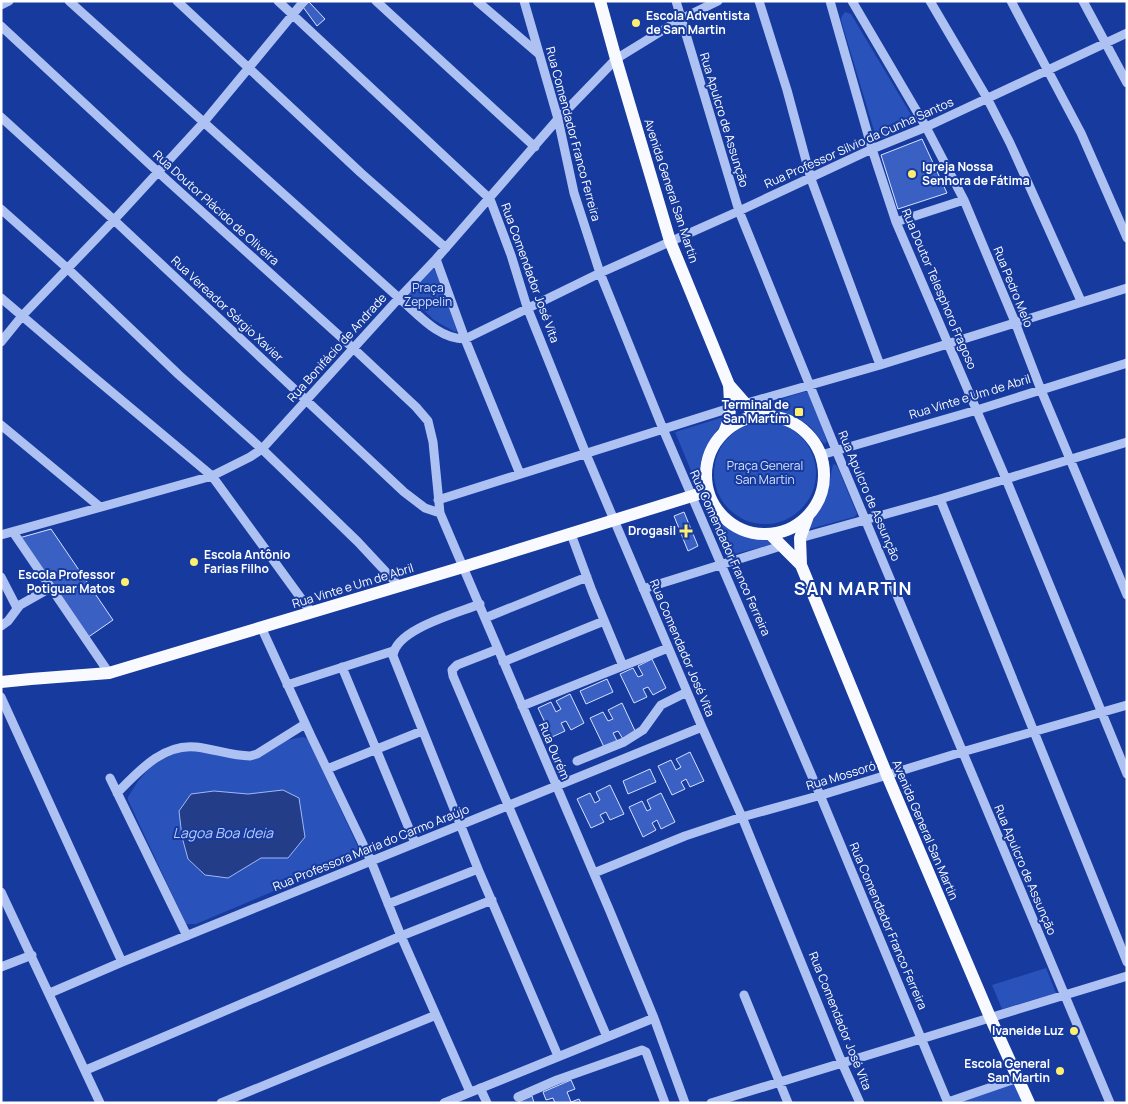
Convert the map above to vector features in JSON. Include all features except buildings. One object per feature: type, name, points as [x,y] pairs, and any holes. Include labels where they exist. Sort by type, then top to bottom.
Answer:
[{"type":"main road","name":"Avenida General San Martin","points":[[600,1],[670,241],[728,385],[729,422],[724,432]]},
{"type":"main road","name":"Avenida General San Martin","points":[[728,385],[744,404],[758,416]]},
{"type":"main road","points":[[758,416],[785,418],[797,424],[812,438],[822,455],[824,468],[822,494],[808,516],[790,529],[770,534],[749,532],[731,524],[716,509],[708,491],[706,477],[711,450],[724,432],[740,421],[758,416]]},
{"type":"main road","name":"Rua Vinte e Um de Abril","points":[[1,682],[109,673],[708,491]]},
{"type":"main road","name":"Avenida General San Martin","points":[[808,516],[800,538],[801,566],[887,775],[990,1017],[1029,1103]]},
{"type":"main road","name":"Avenida General San Martin","points":[[770,534],[801,566]]},
{"type":"street","points":[[1,5],[9,1]]},
{"type":"street","points":[[69,1],[399,298],[443,334],[456,339],[465,339]]},
{"type":"street","points":[[177,1],[361,173],[446,248]]},
{"type":"street","points":[[278,1],[490,199]]},
{"type":"street","points":[[1,342],[22,316],[204,122],[304,1]]},
{"type":"street","points":[[376,1],[535,147]]},
{"type":"street","points":[[477,1],[540,54]]},
{"type":"street","name":"Rua Comendador Franco Ferreira","points":[[524,1],[558,119],[574,193],[600,273],[662,429],[820,795],[948,1102]]},
{"type":"street","name":"Rua Apulcro de Assunção","points":[[676,1],[739,212],[836,450],[1110,1103]]},
{"type":"street","name":"Rua Bonifácio de Andrade","points":[[1,535],[212,476],[262,449],[490,199],[558,119],[616,59],[681,19],[718,1]]},
{"type":"street","points":[[759,1],[787,90],[811,179],[880,365]]},
{"type":"street","name":"Rua Doutor Telesphoro Fragoso","points":[[830,1],[872,150],[896,222],[1006,479],[1127,774]]},
{"type":"street","name":"Rua Pedro Melo","points":[[852,1],[926,127],[964,200],[1127,595]]},
{"type":"street","points":[[930,1],[987,98],[1010,143],[1081,301]]},
{"type":"street","points":[[1011,1],[1081,133],[1127,238]]},
{"type":"street","points":[[1083,1],[1127,83]]},
{"type":"street","name":"Rua Doutor Plácido de Oliveira","points":[[1,26],[416,407]]},
{"type":"street","name":"Rua Professor Silvio da Cunha Santos","points":[[465,339],[527,307],[600,273],[926,127],[1127,33]]},
{"type":"street","name":"Rua Vereador Sérgio Xavier","points":[[1,117],[415,501],[426,508],[440,513]]},
{"type":"street","name":"Rua Comendador José Vita","points":[[490,199],[511,255],[527,307],[586,454],[742,817],[860,1103]]},
{"type":"street","points":[[896,222],[964,200]]},
{"type":"street","points":[[1,209],[67,268],[179,375],[262,449],[358,542],[399,586]]},
{"type":"street","points":[[436,259],[465,339],[520,474]]},
{"type":"street","points":[[744,404],[880,365],[1127,288]]},
{"type":"street","points":[[1,298],[212,476],[311,612]]},
{"type":"street","name":"Rua Vinte e Um de Abril","points":[[822,455],[977,410],[1127,363]]},
{"type":"street","name":"Rua Ourém","points":[[416,407],[428,421],[431,430],[440,513],[452,546],[480,604],[594,873],[654,1018],[685,1103]]},
{"type":"street","points":[[438,500],[730,408]]},
{"type":"street","points":[[1,425],[100,507]]},
{"type":"street","points":[[800,538],[940,499],[1127,442]]},
{"type":"street","points":[[940,499],[1127,962]]},
{"type":"street","points":[[13,532],[109,673]]},
{"type":"street","points":[[571,534],[623,666]]},
{"type":"street","points":[[643,589],[782,546]]},
{"type":"street","points":[[1,577],[17,608]]},
{"type":"street","points":[[485,618],[587,577]]},
{"type":"street","points":[[1,626],[28,599],[50,588]]},
{"type":"street","points":[[480,604],[409,633],[400,640],[393,651],[394,662],[478,869],[558,1056]]},
{"type":"street","points":[[503,662],[604,621]]},
{"type":"street","points":[[262,628],[305,724],[371,861],[401,936],[470,1092]]},
{"type":"street","points":[[522,706],[668,648]]},
{"type":"street","points":[[498,649],[464,662],[454,668],[452,673],[607,1037]]},
{"type":"street","points":[[287,685],[393,651]]},
{"type":"street","points":[[342,667],[415,843]]},
{"type":"street","points":[[577,761],[624,742],[637,734],[643,730],[661,705],[687,692]]},
{"type":"street","points":[[1,697],[122,962]]},
{"type":"street","name":"Rua Mossoró","points":[[594,873],[684,836],[742,817],[962,752],[1127,706]]},
{"type":"street","points":[[117,793],[153,759],[172,750],[195,747],[250,756],[257,754],[305,724]]},
{"type":"street","name":"Rua Professora Maria do Carmo Araújo","points":[[50,993],[122,962],[702,727]]},
{"type":"street","points":[[327,769],[422,731]]},
{"type":"street","points":[[110,778],[187,936]]},
{"type":"street","points":[[388,904],[478,869]]},
{"type":"street","points":[[1,892],[100,1103]]},
{"type":"street","points":[[86,1070],[401,936],[492,900]]},
{"type":"street","points":[[1,967],[32,955]]},
{"type":"street","points":[[711,1103],[1127,976]]},
{"type":"street","points":[[744,995],[788,1103]]},
{"type":"street","points":[[220,1103],[436,1015]]},
{"type":"street","points":[[444,1103],[654,1018]]},
{"type":"street","points":[[518,1097],[558,1080],[642,1050],[646,1052],[665,1103]]},
{"type":"street","points":[[948,1102],[1018,1078]]},
{"type":"street","points":[[480,1088],[485,1102]]},
{"type":"green space","points":[[845,12],[851,14],[913,118],[910,126],[883,138],[878,138],[875,134],[841,20]]},
{"type":"green space","name":"Praça Zeppelin","points":[[434,269],[437,275],[457,331],[455,332],[434,320],[409,296],[409,293]]},
{"type":"green space","points":[[807,392],[809,395],[827,441],[825,444],[803,421],[777,411],[756,407]]},
{"type":"green space","points":[[727,416],[706,447],[701,463],[701,483],[697,485],[675,432]]},
{"type":"green space","name":"Praça General San Martin","points":[[765,422],[784,426],[801,437],[812,454],[816,473],[812,492],[801,509],[784,520],[765,524],[746,520],[729,509],[718,492],[714,473],[718,454],[729,437],[746,426]]},
{"type":"green space","points":[[833,464],[838,468],[857,514],[854,517],[809,529],[808,525],[827,495]]},
{"type":"green space","points":[[705,504],[720,520],[734,530],[751,536],[771,539],[773,544],[727,556]]},
{"type":"green space","points":[[303,737],[308,739],[359,849],[355,857],[196,924],[186,924],[128,800],[138,781],[152,765],[178,752],[195,750],[239,758],[286,740]]},
{"type":"green space","points":[[1046,968],[1056,993],[1002,1009],[992,985]]},
{"type":"green space","points":[[1015,1084],[1023,1103],[958,1103]]},
{"type":"water","name":"Lagoa Boa Ideia","points":[[283,790],[299,798],[305,837],[288,858],[261,858],[228,878],[205,875],[188,859],[182,837],[179,811],[191,794],[214,791],[248,794]]},
{"type":"place","name":"Escola Adventista de San Martin","points":[[636,23]]},
{"type":"place","name":"Igreja Nossa Senhora de Fátima","points":[[912,174]]},
{"type":"place","name":"Terminal de San Martím","points":[[799,412]]},
{"type":"place","name":"Drogasil","points":[[686,531]]},
{"type":"place","name":"Escola Antônio Farias Filho","points":[[194,562]]},
{"type":"place","name":"Escola Professor Potiguar Matos","points":[[125,582]]},
{"type":"place","name":"Ivaneide Luz","points":[[1074,1031]]},
{"type":"place","name":"Escola General San Martin","points":[[1060,1071]]},
{"type":"district","name":"SAN MARTIN","points":[[853,589]]}]
